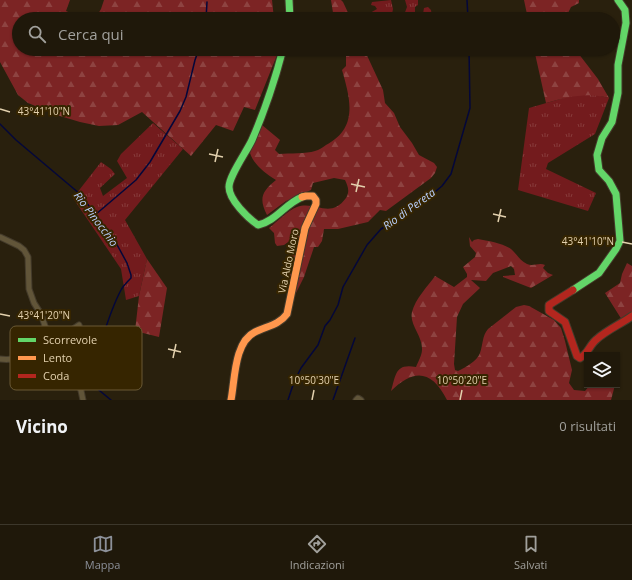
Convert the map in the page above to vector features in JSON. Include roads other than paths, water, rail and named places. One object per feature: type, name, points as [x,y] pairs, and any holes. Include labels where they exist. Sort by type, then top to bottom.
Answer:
[{"type":"main road","points":[[289,0],[290,12]]},
{"type":"main road","points":[[618,0],[624,10],[626,23],[620,54]]},
{"type":"main road","name":"Via Aldo Moro","points":[[232,400],[240,348],[244,340],[251,334],[282,321],[287,314],[303,235],[307,222],[316,204],[313,196],[305,196],[295,201],[265,223],[258,225],[244,212],[230,193],[229,184],[247,151],[264,110],[280,56]]},
{"type":"main road","points":[[620,56],[618,65],[618,93],[612,122],[602,138],[597,155],[599,170],[609,181],[616,194],[620,241],[599,273],[548,308],[549,311],[565,322],[577,356],[580,358],[584,356],[595,340],[632,316]]},
{"type":"street","points":[[0,237],[19,246],[24,250],[28,257],[29,289],[45,326]]},
{"type":"street","points":[[81,390],[83,400]]},
{"type":"street","points":[[356,400],[358,398],[361,400]]},
{"type":"waterway","name":"Rio di Pereta","points":[[467,0],[468,12]]},
{"type":"waterway","points":[[206,12],[207,2]]},
{"type":"waterway","points":[[95,215],[136,180],[150,162],[180,111],[186,97],[196,56]]},
{"type":"waterway","name":"Rio di Pereta","points":[[288,400],[294,382],[301,368],[318,345],[325,326],[338,305],[343,287],[367,245],[381,229],[424,201],[442,186],[451,174],[470,108],[469,56]]},
{"type":"waterway","name":"Rio Pinocchio","points":[[0,124],[16,140],[80,194],[115,241],[127,263],[131,278],[122,288],[107,326]]},
{"type":"waterway","points":[[333,400],[355,338]]},
{"type":"waterway","name":"Rio Pinocchio","points":[[99,390],[111,400]]}]
